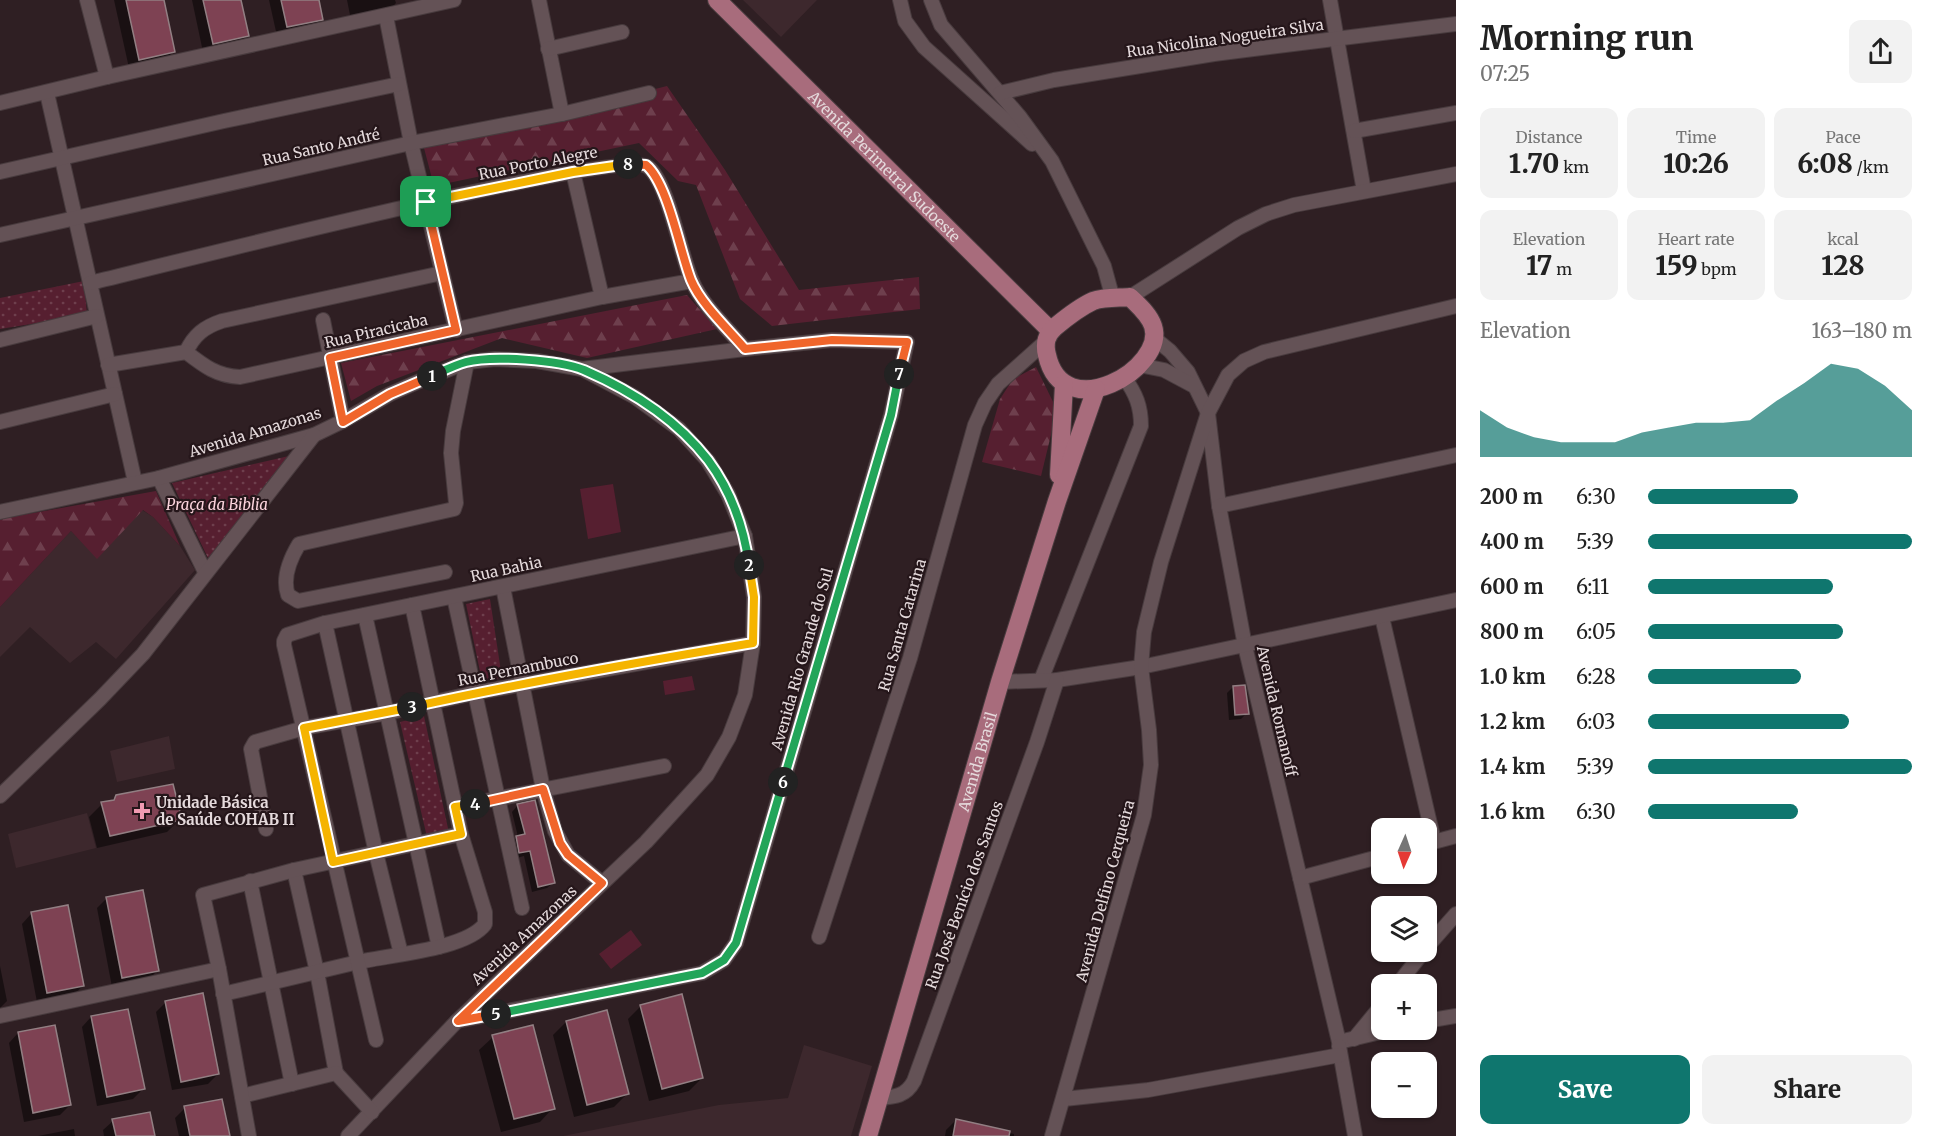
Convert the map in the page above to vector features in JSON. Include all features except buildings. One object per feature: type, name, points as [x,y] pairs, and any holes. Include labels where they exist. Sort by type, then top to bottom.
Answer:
[{"type":"main road","name":"Avenida Perimetral Sudoeste","points":[[717,0],[1048,337]]},
{"type":"main road","points":[[1121,298],[1148,317],[1153,326],[1154,338],[1151,348],[1139,365],[1124,377],[1096,389],[1083,389],[1064,384],[1056,377],[1049,364],[1048,337],[1065,318],[1095,300],[1121,298]]},
{"type":"main road","points":[[1057,501],[1064,384]]},
{"type":"main road","name":"Avenida Brasil","points":[[868,1136],[1000,682],[1057,501],[1096,389]]},
{"type":"street","points":[[87,0],[107,77]]},
{"type":"street","points":[[0,104],[107,77],[454,0]]},
{"type":"street","points":[[539,0],[562,114]]},
{"type":"street","points":[[900,0],[905,21],[924,47],[1052,161]]},
{"type":"street","points":[[931,0],[941,25],[1000,93],[1052,161],[1121,298],[1238,228],[1266,214],[1294,205],[1456,174]]},
{"type":"street","points":[[1330,0],[1364,191]]},
{"type":"street","points":[[386,16],[411,143],[456,330]]},
{"type":"street","name":"Rua Nicolina Nogueira Silva","points":[[1000,93],[1054,80],[1214,54],[1456,24]]},
{"type":"street","points":[[548,49],[622,32]]},
{"type":"street","points":[[0,172],[399,84]]},
{"type":"street","points":[[47,93],[135,482]]},
{"type":"street","name":"Rua Santo André","points":[[0,235],[411,143],[562,114],[649,93]]},
{"type":"street","points":[[1354,131],[1456,113]]},
{"type":"street","name":"Rua Porto Alegre","points":[[90,283],[426,202],[573,172],[639,164],[651,169],[659,184],[675,225],[692,281],[715,314],[745,349]]},
{"type":"street","points":[[573,172],[602,297]]},
{"type":"street","points":[[108,365],[186,352],[197,334],[210,325],[222,321],[442,273]]},
{"type":"street","name":"Rua Piracicaba","points":[[186,352],[201,364],[225,376],[240,377],[602,297],[692,281]]},
{"type":"street","name":"Avenida Delfino Cerqueira","points":[[1052,1136],[1126,885],[1147,799],[1150,765],[1149,742],[1141,667],[1144,632],[1161,562],[1208,413],[1228,375],[1244,361],[1264,352],[1456,306]]},
{"type":"street","points":[[0,340],[96,316]]},
{"type":"street","points":[[323,320],[343,422]]},
{"type":"street","name":"Rua Santa Catarina","points":[[819,937],[910,658],[975,425],[985,403],[998,384],[1048,337]]},
{"type":"street","name":"Avenida Romanoff","points":[[1154,338],[1180,361],[1208,413],[1219,506],[1245,646],[1339,1049],[1355,1136]]},
{"type":"street","name":"Avenida Amazonas","points":[[0,512],[159,478],[314,435],[343,422],[390,394],[467,362],[495,359],[526,360],[582,369],[832,340],[907,342]]},
{"type":"street","name":"Avenida Rio Grande do Sul","points":[[458,1021],[702,973],[724,960],[736,943],[888,426],[907,342]]},
{"type":"street","points":[[445,572],[298,601],[288,595],[286,589],[287,570],[299,544],[450,512],[454,509],[456,502],[451,453],[467,362]]},
{"type":"street","points":[[1139,365],[1164,370],[1196,387]]},
{"type":"street","name":"Avenida Amazonas","points":[[348,1136],[458,1021],[646,842],[706,775],[729,737],[745,695],[753,643],[754,597],[745,536],[728,494],[708,461],[679,429],[635,396],[582,369]]},
{"type":"street","points":[[1041,681],[1141,426],[1141,410],[1137,395],[1124,377]]},
{"type":"street","points":[[0,422],[115,394]]},
{"type":"street","points":[[0,796],[143,654],[314,435]]},
{"type":"street","points":[[1219,506],[1456,455]]},
{"type":"street","points":[[159,478],[205,572]]},
{"type":"street","name":"Rua Bahia","points":[[304,728],[284,645],[285,638],[290,633],[325,623],[745,536]]},
{"type":"street","points":[[503,587],[543,789],[560,843],[568,855],[602,883]]},
{"type":"street","points":[[454,597],[522,908]]},
{"type":"street","points":[[1000,682],[1057,680],[1141,667],[1456,600]]},
{"type":"street","points":[[223,994],[357,962],[439,946],[477,934],[485,924],[485,912],[461,834],[412,605]]},
{"type":"street","points":[[365,615],[439,946]]},
{"type":"street","points":[[1382,617],[1425,818]]},
{"type":"street","points":[[325,623],[401,954]]},
{"type":"street","name":"Rua Pernambuco","points":[[266,829],[251,749],[255,741],[304,728],[387,713],[474,693],[753,643]]},
{"type":"street","name":"Rua José Benício dos Santos","points":[[879,1098],[899,1096],[905,1093],[914,1081],[1037,742],[1057,680]]},
{"type":"street","points":[[304,728],[333,862],[376,1040]]},
{"type":"street","points":[[455,807],[499,800],[664,765]]},
{"type":"street","points":[[249,1136],[219,969],[202,895],[294,870],[461,834]]},
{"type":"street","points":[[1437,840],[1456,836]]},
{"type":"street","points":[[1300,878],[1371,859]]},
{"type":"street","points":[[294,870],[317,972],[336,1073],[372,1112]]},
{"type":"street","points":[[250,881],[292,1084]]},
{"type":"street","points":[[1437,936],[1456,914]]},
{"type":"street","points":[[1406,974],[1415,962]]},
{"type":"street","points":[[0,1016],[219,969]]},
{"type":"street","points":[[1437,1019],[1456,1016]]},
{"type":"street","points":[[1064,1099],[1148,1090],[1339,1049],[1354,1039],[1371,1018]]},
{"type":"street","points":[[1354,1039],[1371,1035]]},
{"type":"street","points":[[242,1096],[336,1073]]},
{"type":"shaded area","points":[[743,0],[817,0],[781,37]]},
{"type":"shaded area","points":[[142,510],[153,517],[180,546],[195,570],[116,659],[96,642],[70,663],[30,627],[0,657],[0,607],[71,531],[97,558]]},
{"type":"shaded area","points":[[169,736],[175,769],[117,782],[110,751]]},
{"type":"shaded area","points":[[87,813],[96,848],[16,868],[8,834]]},
{"type":"shaded area","points":[[804,1045],[872,1066],[851,1136],[563,1136],[719,1105],[788,1098]]},
{"type":"green space","points":[[667,86],[725,170],[799,290],[919,277],[920,309],[772,326],[740,299],[696,185],[678,181],[639,143],[434,186],[424,148]]},
{"type":"green space","points":[[84,281],[87,315],[0,329],[0,298]]},
{"type":"green space","points":[[687,295],[717,329],[587,358],[502,338],[377,386],[351,401],[341,363]]},
{"type":"green space","points":[[1036,367],[1057,410],[1041,476],[982,462],[1000,399],[1013,379]]},
{"type":"green space","name":"Praça da Biblia","points":[[289,456],[257,509],[208,558],[172,483]]},
{"type":"green space","points":[[613,484],[621,532],[588,539],[580,489]]},
{"type":"green space","points":[[156,491],[180,546],[153,517],[143,510],[97,559],[71,531],[0,607],[0,519]]},
{"type":"green space","points":[[490,599],[502,678],[482,681],[466,604]]},
{"type":"green space","points":[[692,676],[695,690],[665,695],[663,681]]},
{"type":"green space","points":[[424,716],[449,833],[427,837],[400,722]]},
{"type":"green space","points":[[631,930],[642,945],[611,969],[599,954]]},
{"type":"place","name":"Unidade Básica de Saúde COHAB II","points":[[142,811]]},
{"type":"route","points":[[620,165],[646,165],[651,169],[659,184],[675,225],[692,281],[705,301],[745,349],[832,340],[907,342],[891,415],[736,943],[724,960],[702,973],[458,1021],[504,974],[602,883],[568,855],[560,843],[543,789],[499,800],[455,807],[461,834],[333,862],[304,728],[646,660],[753,643],[754,597],[745,536],[728,494],[708,461],[679,429],[635,396],[582,369],[537,360],[495,359],[467,362],[390,394],[343,422],[330,358],[456,330],[426,202],[573,172],[620,165]]}]
